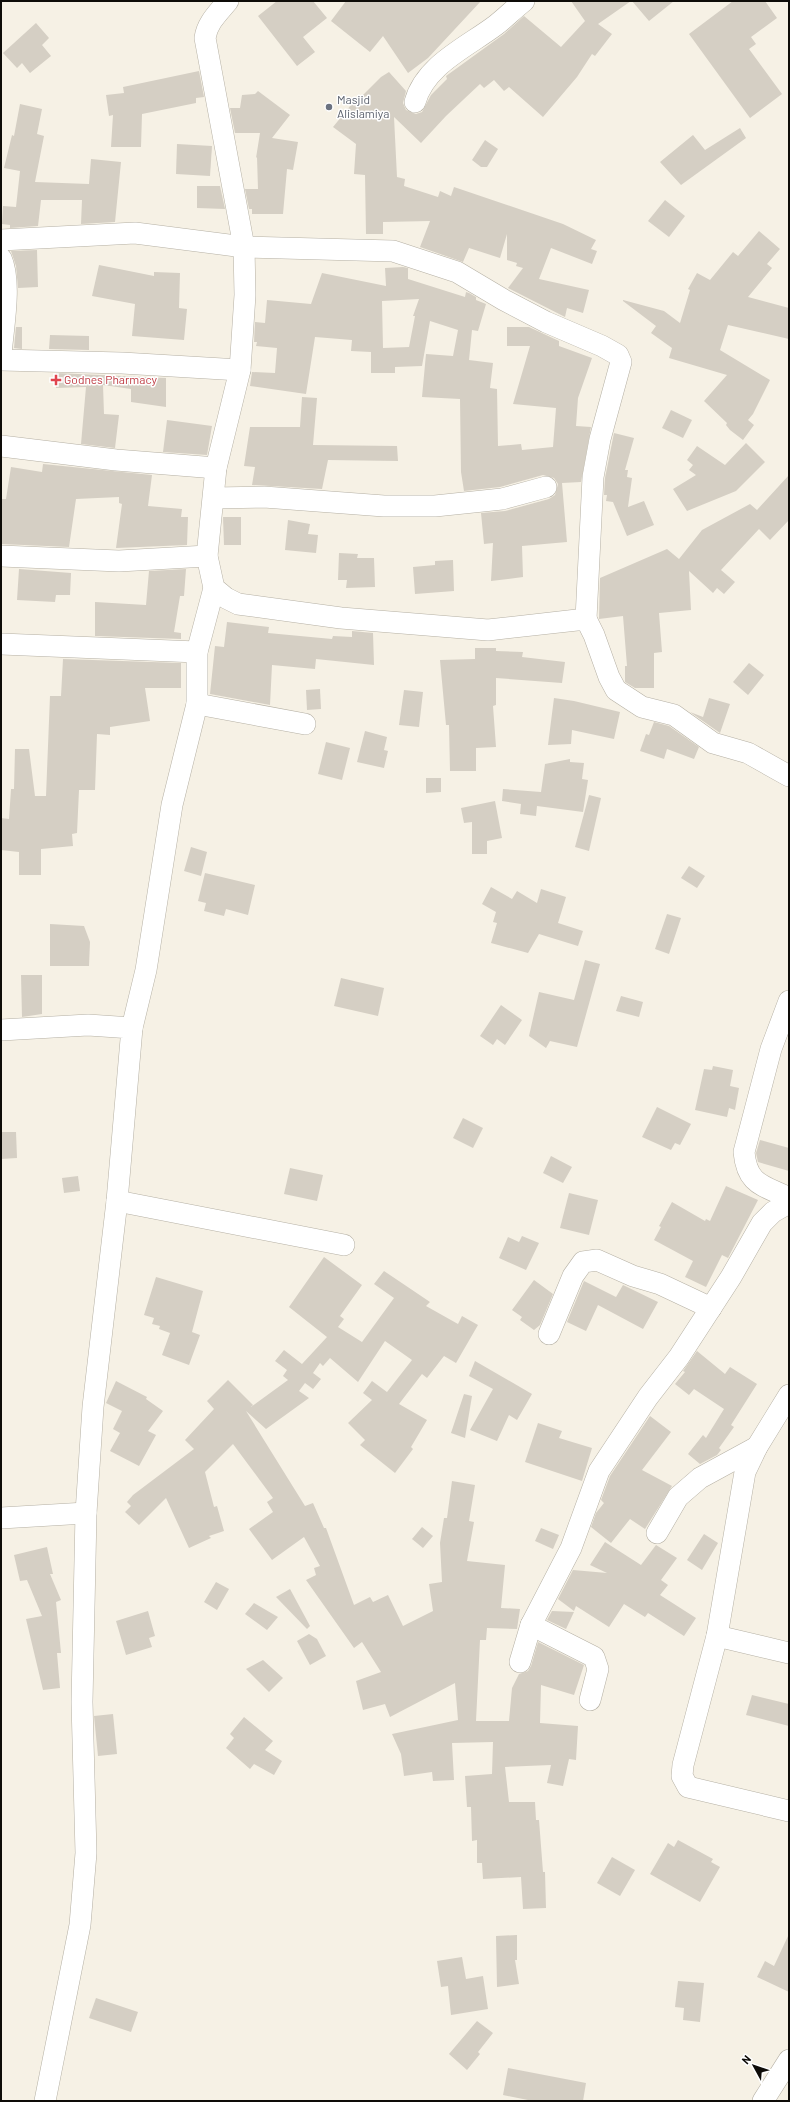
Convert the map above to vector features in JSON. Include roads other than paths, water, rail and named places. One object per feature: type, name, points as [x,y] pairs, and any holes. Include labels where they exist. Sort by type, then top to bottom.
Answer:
[{"type":"street","points":[[45,2101],[80,1925],[86,1853],[82,1702],[86,1513],[94,1407],[117,1201],[132,1028],[146,970],[172,805],[197,704],[197,652],[214,588],[208,556],[216,468],[240,370],[245,295],[244,247],[204,38],[206,29],[228,1]]},
{"type":"street","points":[[415,102],[419,88],[436,68],[496,25],[524,1]]},
{"type":"street","points":[[1,240],[134,233],[244,247],[393,251],[457,272],[504,300],[546,322],[602,346],[618,355],[621,362],[600,439],[593,477],[586,619],[594,635],[609,677],[616,690],[642,707],[674,715],[713,743],[748,753],[789,776]]},
{"type":"street","points":[[1,258],[4,266],[6,284],[1,355]]},
{"type":"street","points":[[1,360],[122,363],[240,370]]},
{"type":"street","points":[[1,446],[116,460],[216,468]]},
{"type":"street","points":[[214,498],[264,498],[384,506],[435,506],[502,499],[546,487]]},
{"type":"street","points":[[1,556],[119,561],[208,556]]},
{"type":"street","points":[[214,588],[226,598],[238,604],[341,618],[472,629],[488,630],[586,619]]},
{"type":"street","points":[[1,644],[197,652]]},
{"type":"street","points":[[197,704],[305,724]]},
{"type":"street","points":[[789,1001],[772,1049],[744,1152],[745,1166],[752,1180],[789,1198]]},
{"type":"street","points":[[1,1030],[88,1025],[132,1028]]},
{"type":"street","points":[[117,1201],[344,1245]]},
{"type":"street","points":[[520,1662],[531,1625],[571,1548],[599,1470],[648,1397],[679,1357],[731,1278],[762,1223],[773,1212],[789,1203]]},
{"type":"street","points":[[549,1334],[573,1276],[583,1262],[597,1260],[633,1276],[660,1284],[711,1308]]},
{"type":"street","points":[[789,1395],[757,1447],[745,1472],[717,1636],[682,1776],[688,1787],[789,1811]]},
{"type":"street","points":[[657,1533],[678,1497],[700,1478],[757,1447]]},
{"type":"street","points":[[1,1518],[86,1513]]},
{"type":"street","points":[[531,1625],[594,1657],[598,1669],[590,1700]]},
{"type":"street","points":[[717,1636],[789,1654]]},
{"type":"street","points":[[763,2101],[789,2060]]},
{"type":"place","name":"Masjid Alislamiya","points":[[329,107]]},
{"type":"place","name":"Godnes Pharmacy","points":[[56,380]]}]
